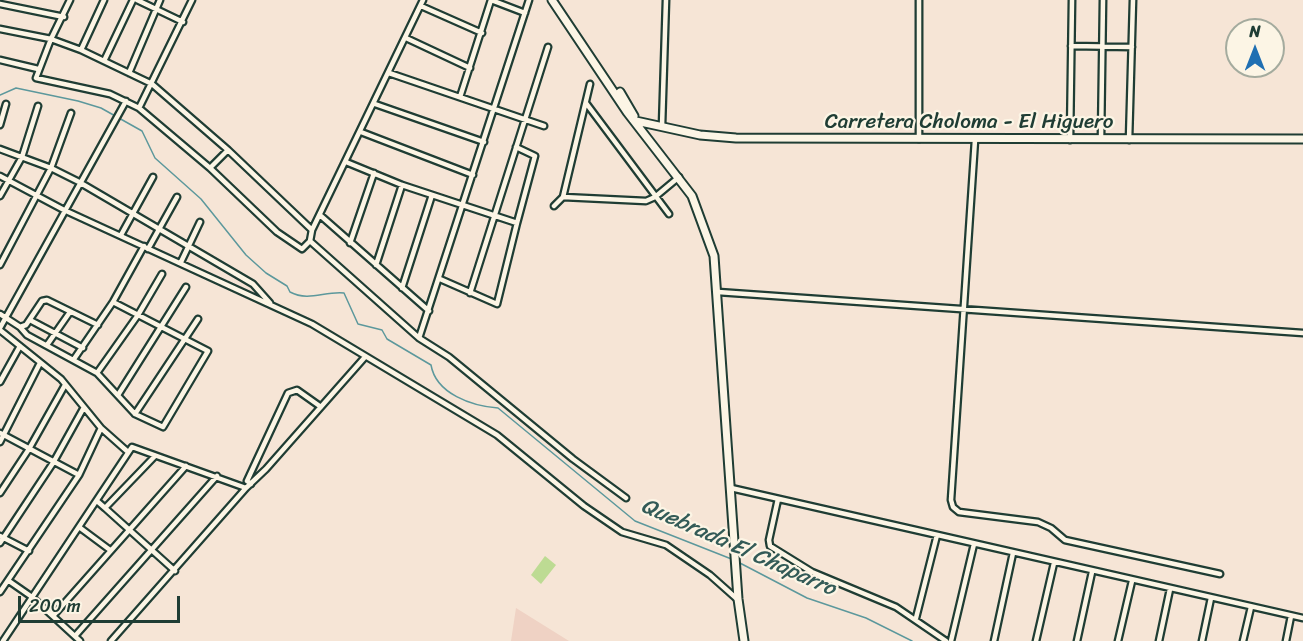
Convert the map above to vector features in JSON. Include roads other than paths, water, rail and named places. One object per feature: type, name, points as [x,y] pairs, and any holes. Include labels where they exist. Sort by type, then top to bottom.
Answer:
[{"type":"main road","points":[[552,0],[627,112],[692,196],[705,226],[714,256],[738,599],[744,641]]},
{"type":"main road","points":[[556,0],[632,111],[636,121]]},
{"type":"main road","name":"Carretera Choloma - El Higuero","points":[[636,121],[700,135],[736,138],[1303,139]]},
{"type":"street","points":[[70,0],[38,69],[38,80],[110,94],[139,108],[210,168],[254,212],[300,249],[305,248],[310,241],[312,230],[321,216],[422,3],[482,33]]},
{"type":"street","points":[[81,50],[104,0]]},
{"type":"street","points":[[104,61],[133,0]]},
{"type":"street","points":[[138,0],[183,22]]},
{"type":"street","points":[[129,73],[160,0]]},
{"type":"street","points":[[139,108],[192,0]]},
{"type":"street","points":[[460,97],[491,0],[525,13]]},
{"type":"street","points":[[419,338],[496,109],[529,0]]},
{"type":"street","points":[[662,126],[666,0]]},
{"type":"street","points":[[919,0],[919,139]]},
{"type":"street","points":[[1070,140],[1072,0]]},
{"type":"street","points":[[1101,139],[1102,0]]},
{"type":"street","points":[[1129,140],[1133,0]]},
{"type":"street","points":[[0,4],[64,17]]},
{"type":"street","points":[[0,29],[51,39],[81,50],[152,84],[228,150],[312,230]]},
{"type":"street","points":[[406,38],[470,68]]},
{"type":"street","points":[[1071,46],[1132,47]]},
{"type":"street","points":[[470,293],[548,47]]},
{"type":"street","points":[[0,60],[38,69]]},
{"type":"street","points":[[389,73],[544,126]]},
{"type":"street","points":[[554,206],[562,197],[590,84]]},
{"type":"street","points":[[126,101],[79,182],[0,329],[65,385],[83,409],[128,452]]},
{"type":"street","points":[[585,103],[669,214]]},
{"type":"street","points":[[0,125],[6,104]]},
{"type":"street","points":[[375,104],[484,142]]},
{"type":"street","points":[[0,196],[22,157],[38,106]]},
{"type":"street","points":[[0,265],[51,168],[71,114]]},
{"type":"street","points":[[361,132],[473,175]]},
{"type":"street","points":[[975,140],[951,500],[953,507],[959,512],[1038,522],[1051,528],[1065,540],[1220,574]]},
{"type":"street","points":[[440,279],[497,304],[535,156],[516,147]]},
{"type":"street","points":[[0,149],[51,168],[79,182],[253,284],[270,303]]},
{"type":"street","points":[[210,168],[228,150]]},
{"type":"street","points":[[346,162],[432,195],[517,223]]},
{"type":"street","points":[[350,243],[374,173]]},
{"type":"street","points":[[0,176],[64,210],[181,262],[251,298],[270,303],[312,324],[497,435],[584,506],[622,532],[666,545],[710,575],[738,599]]},
{"type":"street","points":[[121,235],[153,177]]},
{"type":"street","points":[[562,197],[646,201],[655,198],[679,177]]},
{"type":"street","points":[[376,265],[402,184]]},
{"type":"street","points":[[402,288],[432,195]]},
{"type":"street","points":[[74,359],[159,230],[177,197]]},
{"type":"street","points":[[321,216],[429,311]]},
{"type":"street","points":[[181,262],[200,222]]},
{"type":"street","points":[[310,241],[419,338],[449,357],[626,498]]},
{"type":"street","points":[[97,373],[138,315],[162,274]]},
{"type":"street","points":[[118,395],[186,287]]},
{"type":"street","points":[[718,292],[1303,333]]},
{"type":"street","points":[[20,327],[30,320],[44,299],[98,325]]},
{"type":"street","points":[[0,314],[20,327],[27,335],[97,373],[135,414],[163,427],[208,354],[206,350],[112,302]]},
{"type":"street","points":[[47,345],[70,312]]},
{"type":"street","points":[[135,414],[198,319]]},
{"type":"street","points":[[30,320],[82,348]]},
{"type":"street","points":[[0,382],[20,346]]},
{"type":"street","points":[[111,641],[365,357]]},
{"type":"street","points":[[0,442],[2,434],[40,363]]},
{"type":"street","points":[[0,493],[29,449],[65,385]]},
{"type":"street","points":[[248,486],[247,481],[288,393],[297,390],[321,407]]},
{"type":"street","points":[[29,551],[1,539],[53,463],[83,409]]},
{"type":"street","points":[[0,592],[79,475],[101,428]]},
{"type":"street","points":[[2,434],[79,475]]},
{"type":"street","points":[[3,641],[128,452],[136,447],[156,456],[248,486]]},
{"type":"street","points":[[105,508],[156,456]]},
{"type":"street","points":[[53,616],[186,466]]},
{"type":"street","points":[[75,636],[217,476]]},
{"type":"street","points":[[731,488],[1092,572],[1303,618]]},
{"type":"street","points":[[778,499],[769,540],[770,546],[812,572],[860,591],[916,618],[946,641]]},
{"type":"street","points":[[97,501],[175,571]]},
{"type":"street","points":[[79,527],[110,550]]},
{"type":"street","points":[[916,618],[937,536]]},
{"type":"street","points":[[951,641],[974,544]]},
{"type":"street","points":[[993,641],[1013,553]]},
{"type":"street","points":[[1036,641],[1054,562]]},
{"type":"street","points":[[1077,641],[1092,572]]},
{"type":"street","points":[[9,581],[32,597],[81,641]]},
{"type":"street","points":[[1118,641],[1132,581]]},
{"type":"street","points":[[1159,641],[1170,589]]},
{"type":"street","points":[[1202,641],[1211,598]]},
{"type":"street","points":[[1243,641],[1251,607]]},
{"type":"street","points":[[1286,641],[1291,616]]},
{"type":"waterway","name":"Quebrada El Chaparro","points":[[0,95],[16,88],[78,101],[101,108],[142,131],[155,158],[201,199],[246,255],[266,273],[287,286],[290,292],[304,296],[344,293],[358,324],[382,330],[387,339],[431,365],[440,384],[457,397],[477,405],[498,408],[635,521],[734,560]]},
{"type":"waterway","name":"Quebrada El Chaparro","points":[[738,562],[807,598],[866,618],[912,641]]}]
